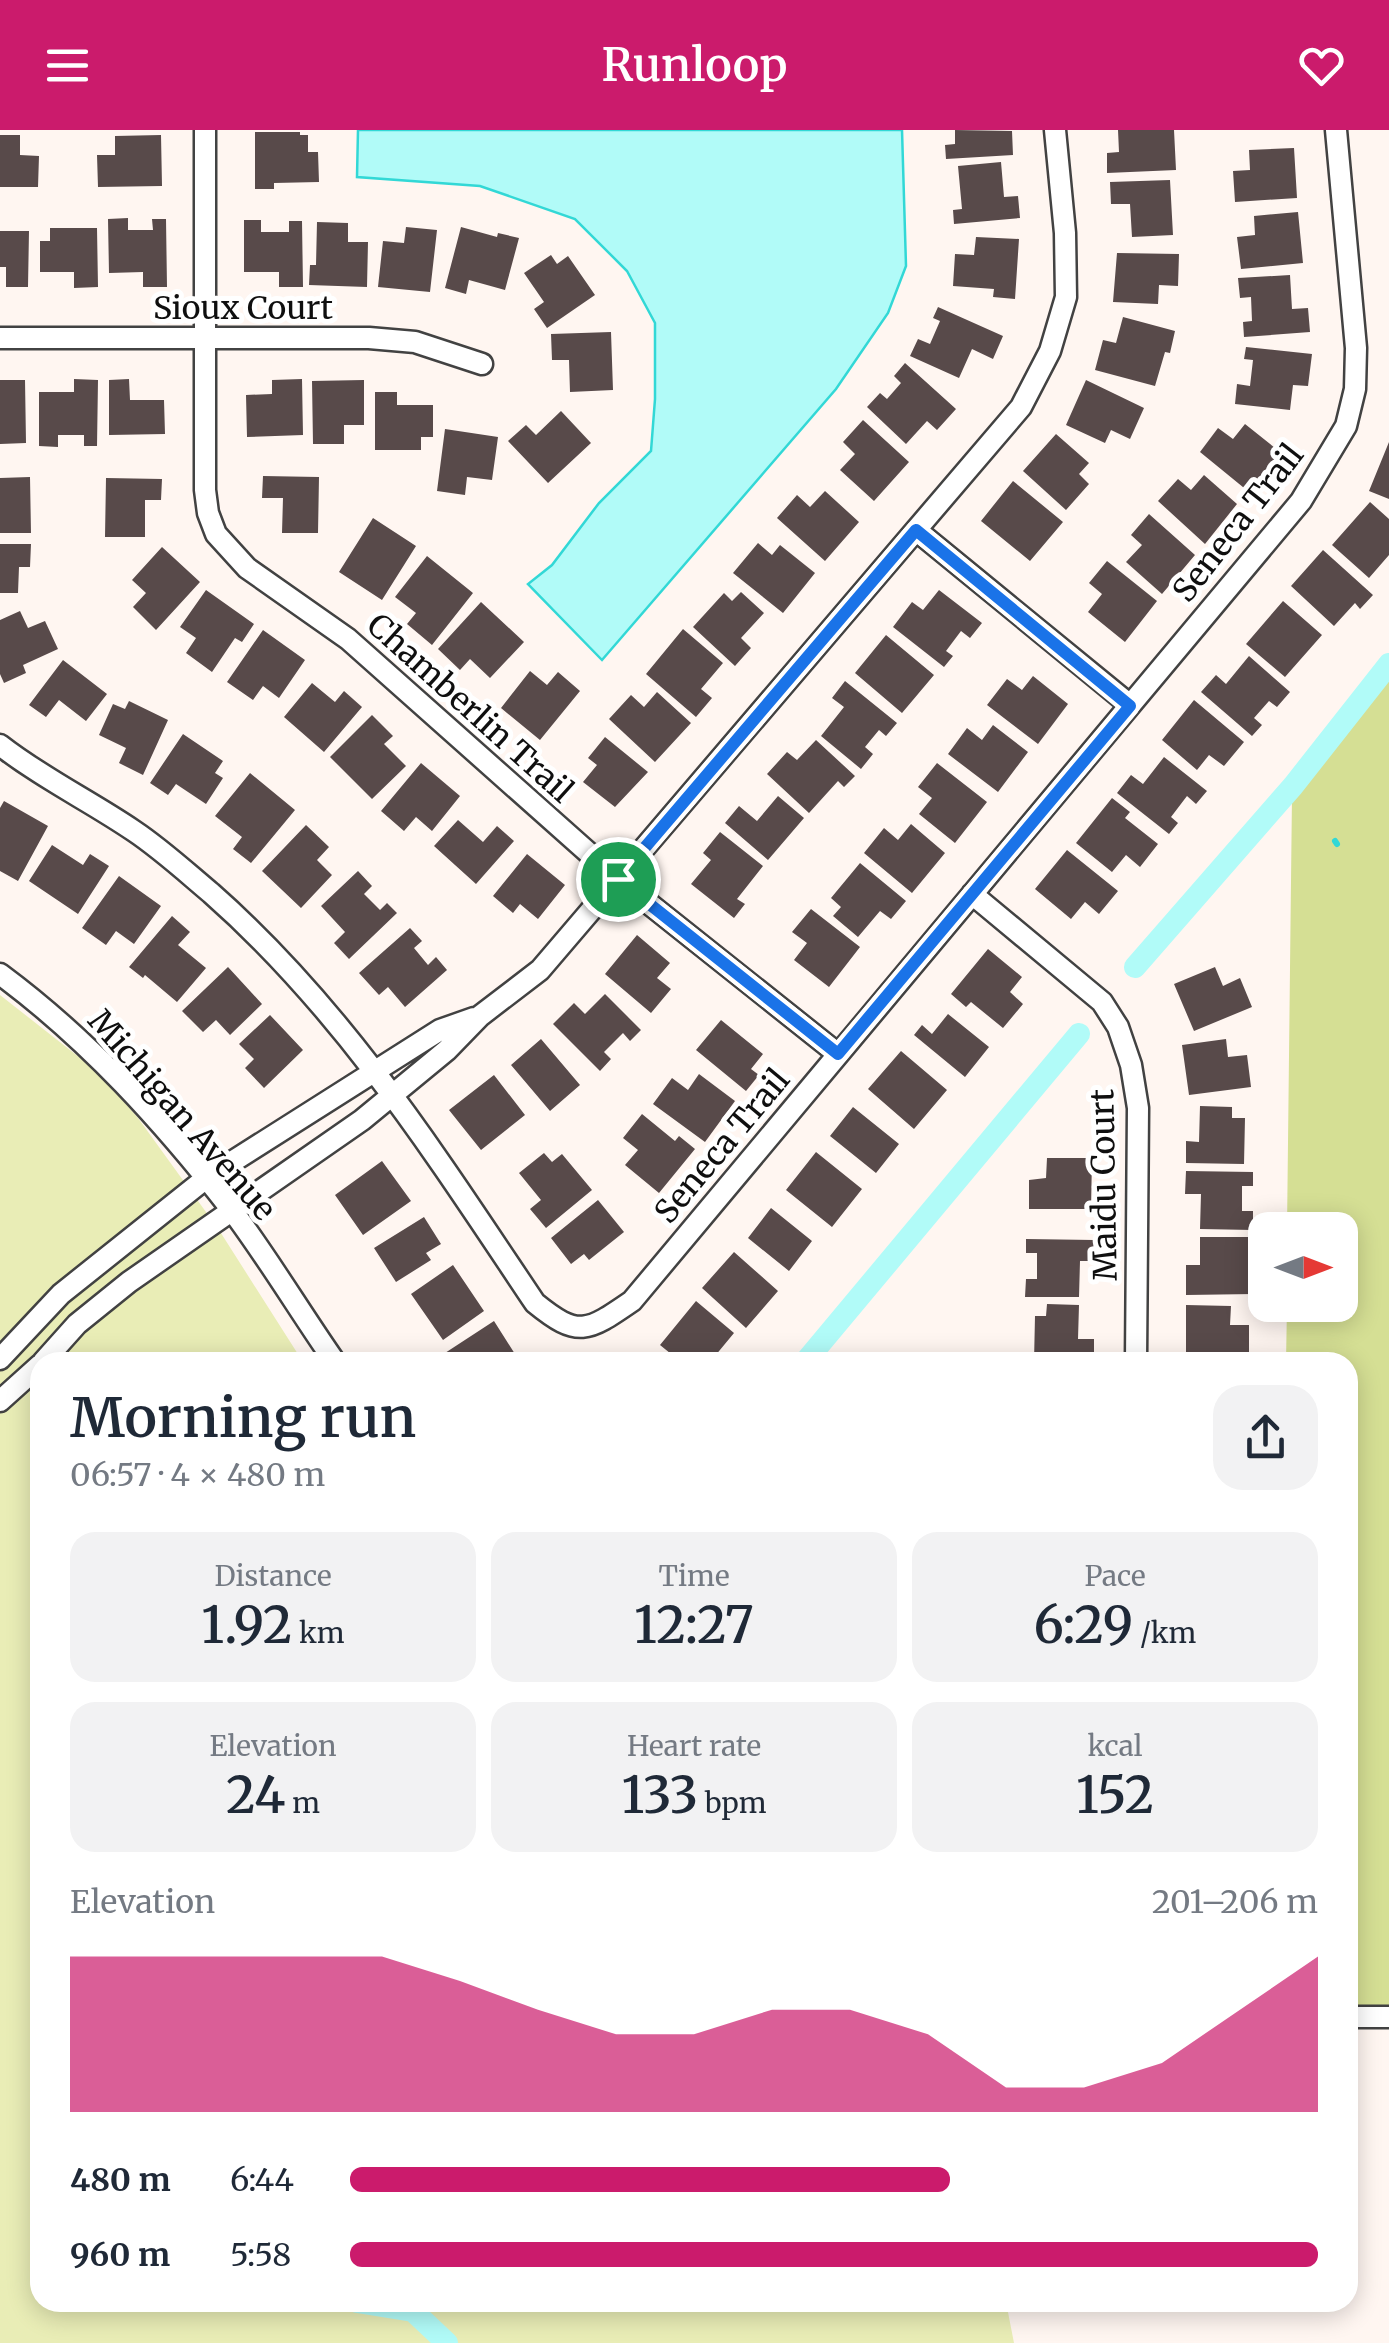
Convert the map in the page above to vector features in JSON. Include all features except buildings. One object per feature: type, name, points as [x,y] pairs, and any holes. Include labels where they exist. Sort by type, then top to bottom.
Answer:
[{"type":"street","name":"Chamberlin Trail","points":[[205,130],[205,490],[216,534],[246,568],[348,638],[618,879],[838,1054]]},
{"type":"street","points":[[52,1352],[77,1324],[129,1282],[362,1120],[447,1050],[480,1016],[540,970],[1021,407],[1050,351],[1066,297],[1066,233],[1055,130]]},
{"type":"street","name":"Seneca Trail","points":[[0,745],[25,765],[138,833],[211,894],[286,965],[394,1094],[535,1302],[561,1324],[581,1328],[605,1319],[632,1301],[1301,501],[1346,426],[1355,388],[1356,348],[1336,130]]},
{"type":"street","name":"Sioux Court","points":[[0,338],[369,338],[414,342],[482,364]]},
{"type":"street","points":[[916,530],[1130,706]]},
{"type":"street","name":"Maidu Court","points":[[972,894],[1102,1002],[1118,1028],[1131,1065],[1138,1108],[1136,1352]]},
{"type":"street","name":"Michigan Avenue","points":[[0,974],[46,1008],[102,1060],[232,1211],[328,1352]]},
{"type":"street","points":[[0,1360],[60,1294],[205,1179],[440,1030],[480,1016]]},
{"type":"street","points":[[77,1281],[98,1306]]},
{"type":"street","points":[[0,1401],[30,1374]]},
{"type":"street","points":[[1358,2017],[1389,2016]]},
{"type":"green space","points":[[1389,667],[1389,2006],[1358,2007],[1358,1352],[1286,1352],[1287,1322],[1358,1322],[1358,1212],[1287,1212],[1292,795]]},
{"type":"green space","points":[[0,995],[98,1072],[138,1118],[219,1230],[297,1352],[30,1352],[30,2312],[1008,2312],[1014,2343],[0,2343]]},
{"type":"water","points":[[358,130],[902,130],[906,266],[888,313],[836,389],[602,660],[528,584],[552,565],[599,503],[651,451],[655,323],[627,271],[575,219],[480,186],[357,177]]},
{"type":"waterway","points":[[1135,967],[1293,786],[1389,664]]},
{"type":"waterway","points":[[1293,786],[1297,793]]},
{"type":"waterway","points":[[813,1352],[1079,1034]]},
{"type":"waterway","points":[[414,2312],[447,2343]]},
{"type":"route","points":[[916,530],[1130,706],[838,1054],[618,879],[916,530]]}]
